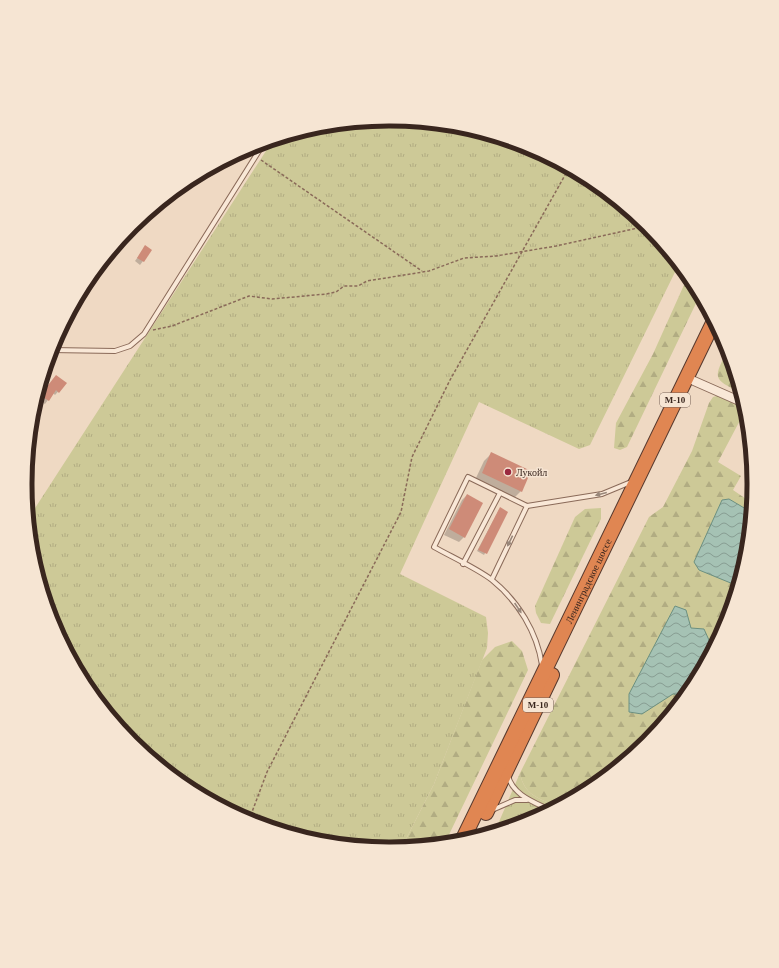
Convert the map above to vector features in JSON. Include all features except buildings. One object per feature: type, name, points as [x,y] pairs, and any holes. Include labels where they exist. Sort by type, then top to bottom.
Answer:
[{"type":"highway","name":"Ленинградское шоссе","points":[[466,833],[711,328]]},
{"type":"highway","name":"Ленинградское шоссе","points":[[478,830],[716,338]]},
{"type":"street","points":[[694,381],[737,400]]},
{"type":"lane","points":[[58,350],[115,351],[130,346],[147,330],[259,152]]},
{"type":"lane","points":[[543,672],[540,650],[531,628],[516,604],[492,580],[434,547],[468,477],[527,506],[602,494],[637,479]]},
{"type":"lane","points":[[463,564],[500,493]]},
{"type":"lane","points":[[492,580],[527,506]]},
{"type":"lane","points":[[507,771],[509,782],[520,795],[544,807]]},
{"type":"lane","points":[[486,814],[515,800],[531,800]]},
{"type":"path","points":[[255,158],[264,162],[324,205],[423,272]]},
{"type":"path","points":[[251,813],[267,772],[401,512],[412,457],[450,380],[566,173]]},
{"type":"path","points":[[147,330],[157,330],[172,326],[249,296],[272,299],[326,294],[336,292],[344,286],[358,286],[367,282],[429,272],[464,258],[496,256],[556,246],[639,228]]},
{"type":"green space","points":[[390,126],[413,127],[459,133],[504,145],[548,163],[568,174],[607,200],[642,231],[676,270],[590,445],[579,449],[479,402],[400,574],[486,617],[488,633],[487,648],[434,784],[405,841],[366,841],[320,835],[275,823],[231,805],[211,794],[172,768],[154,753],[121,720],[106,702],[92,683],[69,642],[59,621],[44,577],[35,531],[33,511],[268,148],[275,145],[320,133],[366,127]]},
{"type":"green space","points":[[685,282],[697,301],[627,447],[620,450],[614,448],[616,423],[653,354]]},
{"type":"green space","points":[[724,358],[735,390],[720,380],[718,372]]},
{"type":"green space","points":[[720,395],[738,403],[741,419],[718,462],[741,476],[733,490],[746,499],[744,531],[740,554],[735,577],[720,621],[687,683],[658,720],[625,753],[607,768],[551,804],[538,798],[528,791],[520,773],[649,517],[663,507],[692,451],[709,403],[713,397]]},
{"type":"green space","points":[[601,508],[601,519],[550,624],[541,623],[536,613],[535,606],[575,517],[585,509]]},
{"type":"green space","points":[[512,641],[522,651],[528,670],[448,836],[405,841],[434,784],[482,660],[495,647]]},
{"type":"green space","points":[[520,773],[528,791],[538,798],[551,804],[504,823],[498,825]]},
{"type":"water","points":[[729,499],[746,509],[744,531],[733,584],[699,570],[694,562],[722,500]]},
{"type":"water","points":[[675,606],[686,610],[691,628],[704,629],[710,642],[687,683],[679,694],[673,694],[642,714],[629,712],[629,694]]},
{"type":"place","name":"Лукойл","points":[[508,472]]}]
